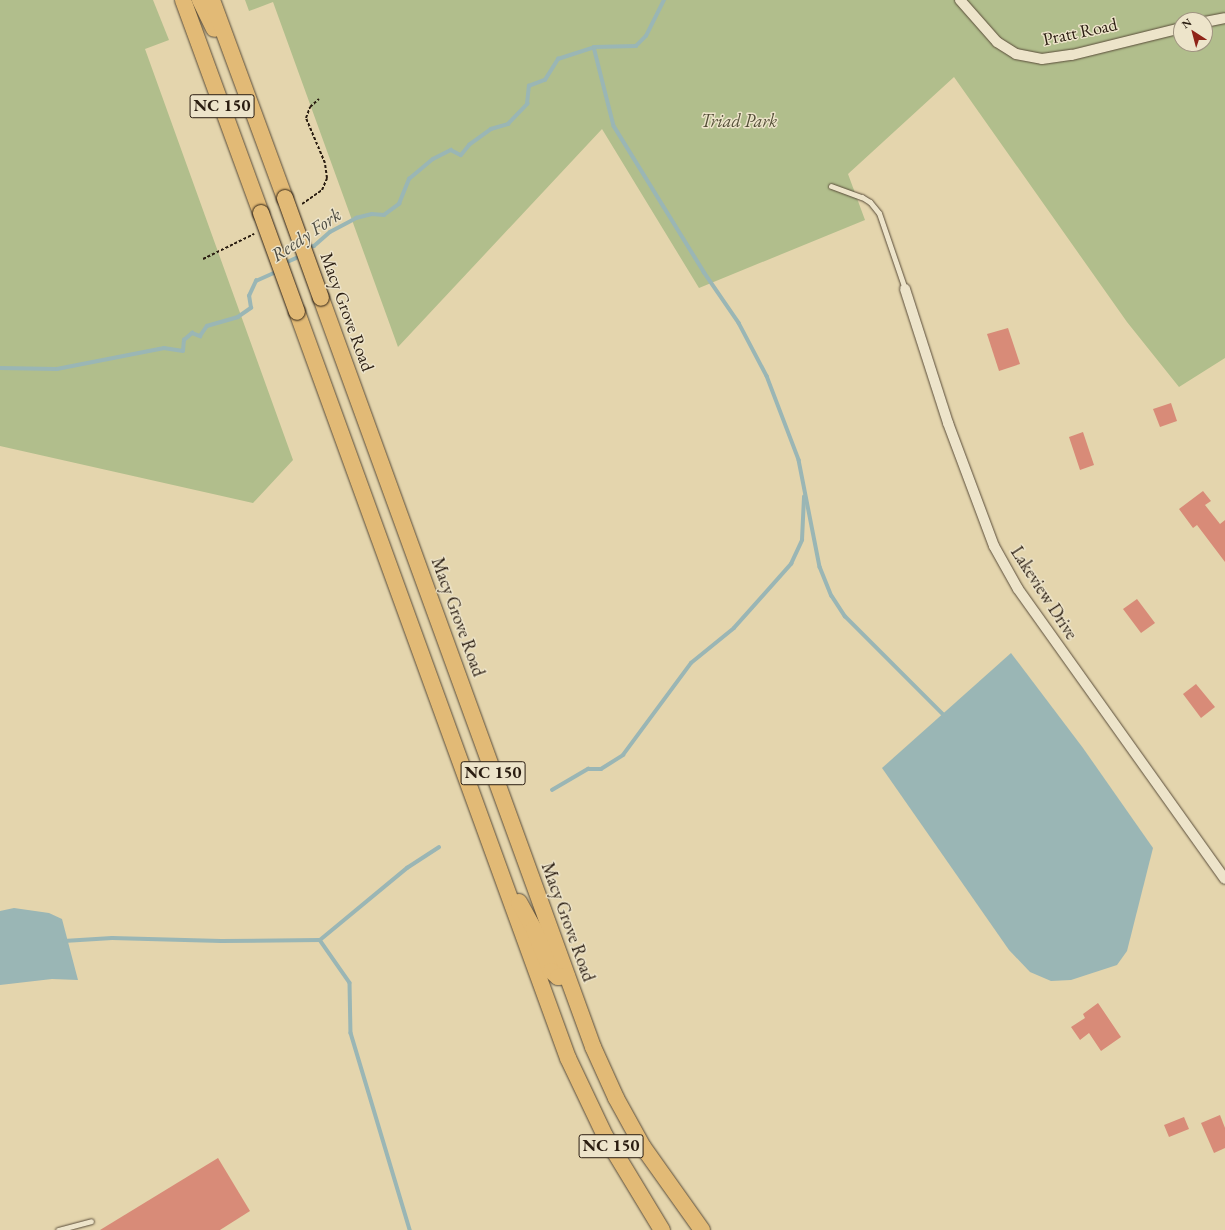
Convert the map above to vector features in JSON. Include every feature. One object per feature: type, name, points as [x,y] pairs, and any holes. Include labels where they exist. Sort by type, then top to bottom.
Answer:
[{"type":"main road","name":"NC 150","points":[[183,0],[557,1031],[579,1084],[619,1161],[662,1230]]},
{"type":"main road","points":[[200,0],[254,114]]},
{"type":"main road","name":"Macy Grove Road","points":[[212,0],[593,1047],[630,1123],[658,1171],[702,1230]]},
{"type":"main road","points":[[496,862],[534,929],[551,971],[558,977],[567,976]]},
{"type":"street","name":"Pratt Road","points":[[960,0],[997,42],[1016,54],[1042,59],[1072,55],[1173,30]]},
{"type":"street","points":[[1213,20],[1225,18]]},
{"type":"street","name":"Lakeview Drive","points":[[905,289],[948,423],[994,546],[1018,589],[1225,879]]},
{"type":"lane","points":[[831,186],[870,202],[879,213],[905,289]]},
{"type":"lane","points":[[58,1230],[91,1221]]},
{"type":"green space","points":[[0,0],[153,0],[169,40],[145,49],[293,460],[253,503],[0,446]]},
{"type":"green space","name":"Triad Park","points":[[245,0],[1225,0],[1225,358],[1179,387],[1127,322],[954,77],[848,174],[865,220],[699,288],[602,129],[398,347],[273,2],[249,11]]},
{"type":"water","points":[[1011,653],[1083,748],[1153,848],[1127,951],[1117,965],[1071,980],[1051,981],[1030,972],[1009,950],[882,768]]},
{"type":"water","points":[[14,908],[49,913],[62,919],[78,980],[52,979],[0,985],[0,911]]},
{"type":"building","points":[[1008,328],[1020,364],[999,371],[987,334]]},
{"type":"building","points":[[1171,403],[1177,421],[1160,427],[1153,409]]},
{"type":"building","points":[[1083,432],[1094,465],[1080,470],[1069,437]]},
{"type":"building","points":[[1203,491],[1211,501],[1205,505],[1220,524],[1225,520],[1225,562],[1197,525],[1193,528],[1179,509]]},
{"type":"building","points":[[1137,599],[1155,623],[1141,633],[1123,609]]},
{"type":"building","points":[[1196,684],[1215,707],[1201,718],[1183,694]]},
{"type":"building","points":[[1098,1003],[1121,1037],[1101,1051],[1089,1033],[1080,1040],[1071,1027],[1085,1018],[1083,1014]]},
{"type":"building","points":[[1220,1115],[1225,1128],[1225,1148],[1214,1153],[1201,1123]]},
{"type":"building","points":[[1184,1117],[1189,1129],[1169,1137],[1164,1125]]},
{"type":"building","points":[[218,1158],[250,1211],[220,1230],[100,1230]]},
{"type":"waterway","name":"Reedy Fork","points":[[307,248],[314,246],[330,232],[356,218],[372,214],[384,215],[399,204],[409,179],[433,159],[451,150],[461,155],[469,145],[491,129],[508,124],[527,104],[529,86],[545,80],[558,59],[594,47],[636,46],[646,36],[664,0]]},
{"type":"waterway","points":[[594,47],[614,126],[704,272],[739,323],[767,376],[799,460],[820,567],[832,596],[845,616],[946,717]]},
{"type":"waterway","name":"Reedy Fork","points":[[285,263],[301,256]]},
{"type":"waterway","name":"Reedy Fork","points":[[0,368],[57,369],[164,348],[183,351],[184,340],[192,333],[200,336],[207,326],[238,317],[251,308],[249,296],[256,281],[278,271]]},
{"type":"waterway","points":[[552,790],[588,769],[601,769],[623,755],[691,663],[734,628],[791,564],[802,540],[804,497]]},
{"type":"waterway","points":[[64,941],[112,938],[221,941],[320,940],[407,868],[439,847]]},
{"type":"waterway","points":[[320,940],[350,983],[351,1033],[410,1230]]}]
